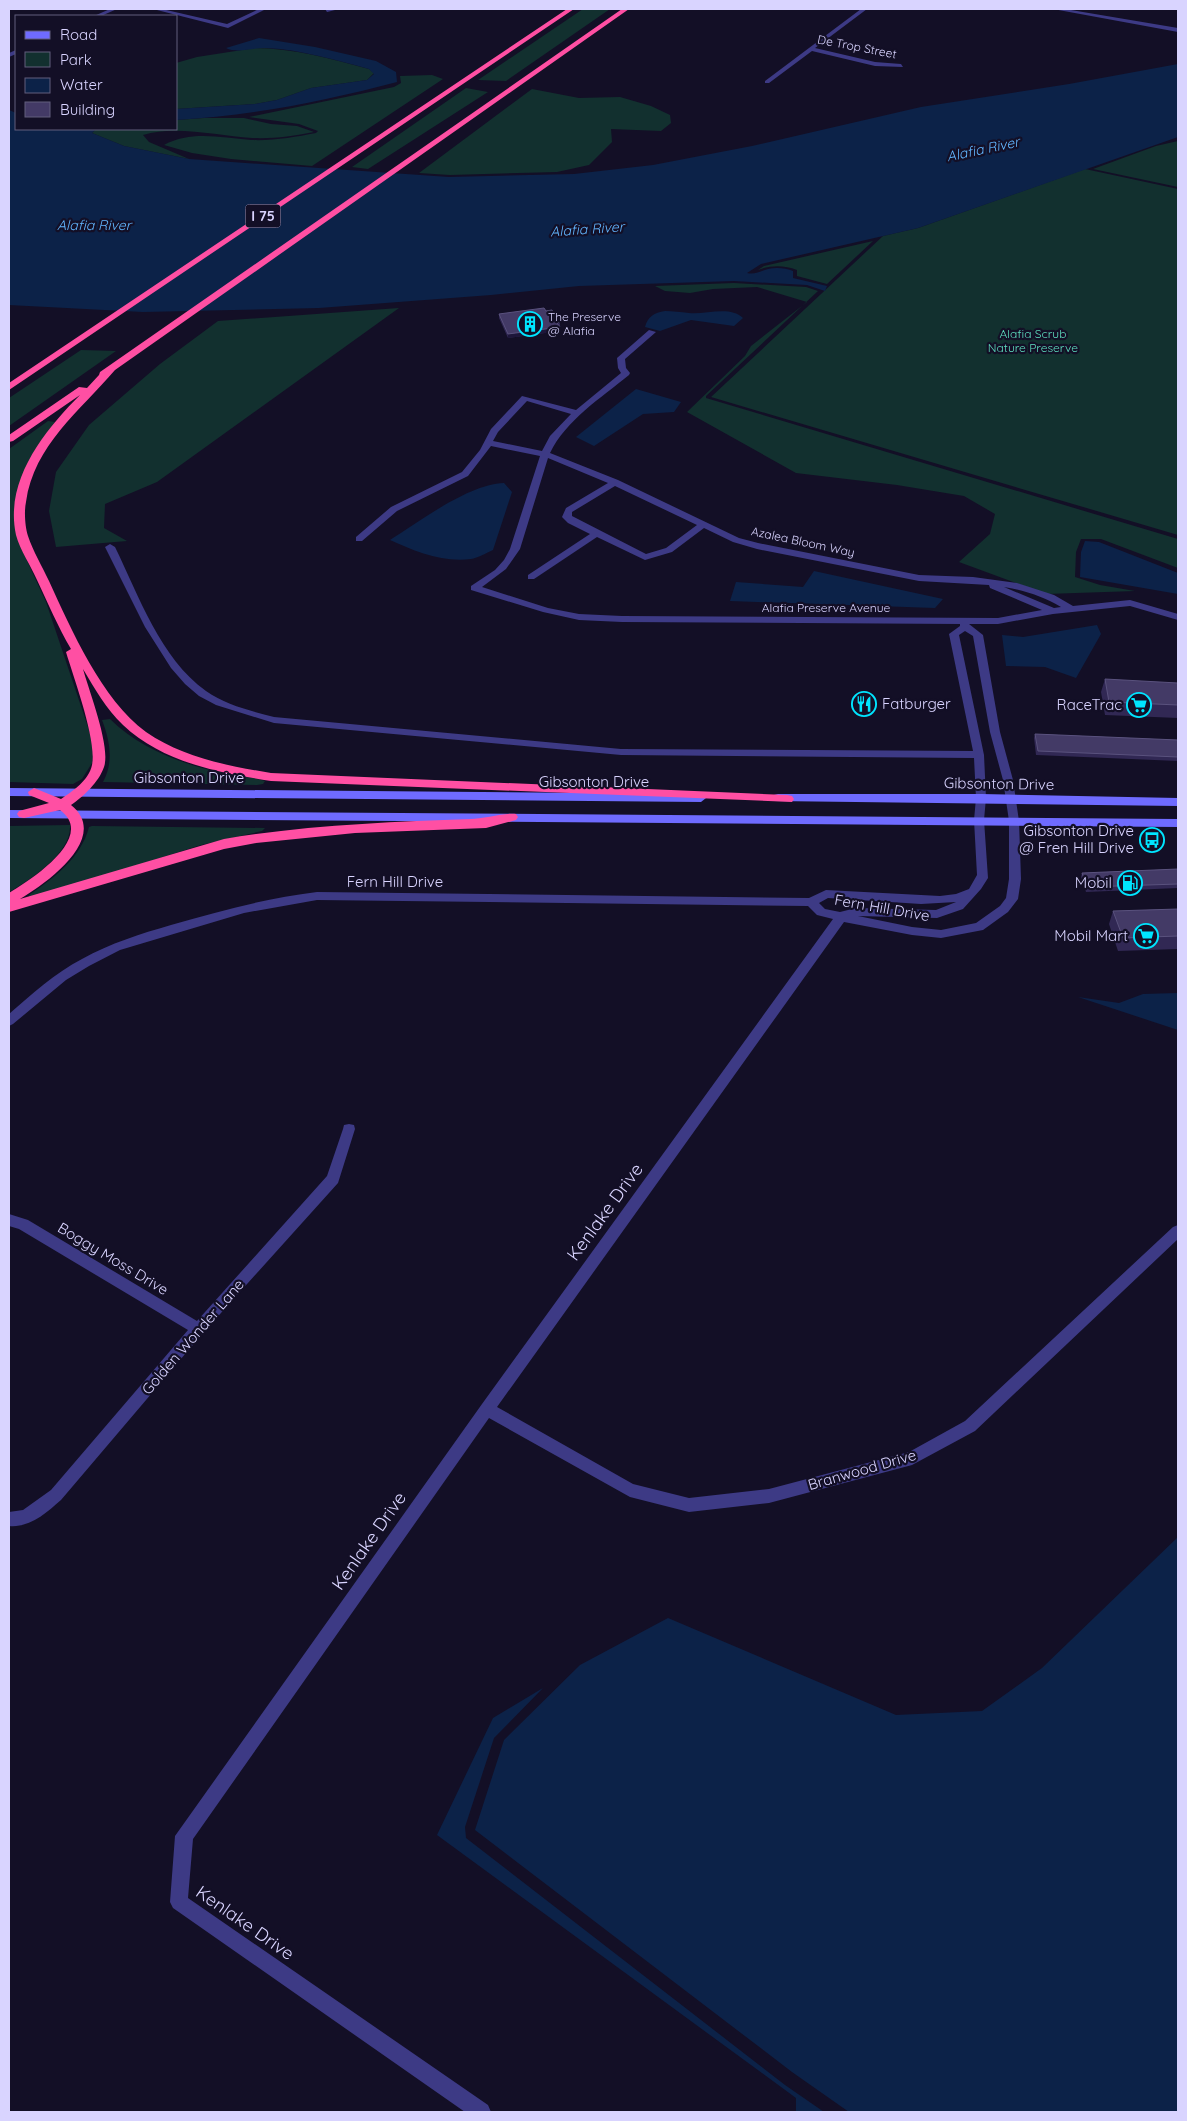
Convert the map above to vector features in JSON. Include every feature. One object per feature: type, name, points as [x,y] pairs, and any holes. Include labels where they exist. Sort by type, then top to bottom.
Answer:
[{"type":"highway","name":"I 75","points":[[9,387],[571,9]]},
{"type":"highway","name":"I 75","points":[[9,439],[626,9]]},
{"type":"highway","points":[[9,379],[52,357]]},
{"type":"highway","points":[[111,369],[67,414],[40,448],[28,475],[20,503],[22,535],[66,632],[113,707],[140,734],[177,754],[223,769],[272,776],[324,780],[788,798]]},
{"type":"highway","points":[[24,814],[61,805],[81,792],[98,767],[99,744],[66,632]]},
{"type":"highway","points":[[9,899],[49,872],[64,858],[73,845],[77,832],[78,822],[74,814],[61,805],[34,792]]},
{"type":"highway","points":[[9,907],[224,844],[254,838],[303,832],[486,823],[511,818]]},
{"type":"main road","name":"Gibsonton Drive","points":[[9,792],[981,798],[1178,802]]},
{"type":"main road","points":[[9,814],[1178,823]]},
{"type":"street","points":[[99,15],[114,9]]},
{"type":"street","points":[[156,9],[228,26],[263,9]]},
{"type":"street","points":[[327,10],[336,9]]},
{"type":"street","points":[[767,82],[864,9]]},
{"type":"street","points":[[1056,9],[1178,30]]},
{"type":"street","name":"De Trop Street","points":[[810,49],[875,64],[901,66]]},
{"type":"street","points":[[545,454],[553,438],[578,413],[626,373],[622,368],[621,358],[652,332]]},
{"type":"street","points":[[359,540],[394,509],[466,474],[479,459],[494,431],[525,398],[578,413]]},
{"type":"street","name":"Azalea Bloom Way","points":[[488,442],[545,454],[615,482],[736,540],[779,551],[919,578],[984,581],[1016,586],[1051,597],[1071,609]]},
{"type":"street","name":"Alafia Preserve Avenue","points":[[545,454],[510,560],[499,573],[474,588],[546,610],[580,617],[622,619],[965,624],[998,621],[1053,611],[1130,603],[1178,617]]},
{"type":"street","points":[[615,482],[577,504],[567,513],[567,518],[571,522],[636,554],[651,557],[666,551],[704,524]]},
{"type":"street","points":[[531,577],[596,534]]},
{"type":"street","name":"Gibsonton Drive","points":[[110,547],[167,657],[182,676],[202,693],[223,704],[265,718],[620,752],[979,755]]},
{"type":"street","name":"Azalea Bloom Way","points":[[984,581],[1010,594],[1040,604],[1053,611]]},
{"type":"street","points":[[841,918],[846,914],[856,912],[937,914],[959,906],[981,882],[983,875],[979,820],[981,798],[979,755],[954,634],[965,624]]},
{"type":"street","name":"Fern Hill Drive","points":[[812,902],[821,912],[841,918],[912,931],[941,934],[979,927],[1004,909],[1012,898],[1015,879],[1014,821],[1011,800],[995,732],[978,635],[965,624]]},
{"type":"street","name":"Fern Hill Drive","points":[[9,1021],[65,975],[98,955],[130,942],[236,909],[279,900],[317,896],[812,902],[826,894],[946,900],[968,895]]},
{"type":"street","name":"Kenlake Drive","points":[[481,2112],[179,1902],[184,1836],[487,1409],[841,918]]},
{"type":"street","name":"Golden Wonder Lane","points":[[9,1519],[14,1520],[35,1513],[56,1495],[198,1329],[332,1179],[349,1128]]},
{"type":"street","name":"Boggy Moss Drive","points":[[9,1220],[23,1224],[198,1329]]},
{"type":"street","name":"Branwood Drive","points":[[487,1409],[630,1490],[689,1505],[769,1496],[912,1458],[970,1426],[1178,1231]]},
{"type":"green space","points":[[583,9],[610,9],[506,81],[478,80]]},
{"type":"green space","points":[[255,48],[269,48],[312,55],[369,69],[374,73],[367,80],[311,88],[277,100],[255,104],[178,109],[178,62],[197,57]]},
{"type":"green space","points":[[432,75],[443,79],[312,166],[231,159],[192,153],[164,145],[175,140],[196,136],[259,140],[316,133],[318,131],[299,124],[249,117],[394,87],[401,83],[400,76]]},
{"type":"green space","points":[[466,88],[488,92],[368,169],[352,167]]},
{"type":"green space","points":[[532,89],[579,98],[620,97],[651,106],[670,115],[671,123],[661,131],[611,129],[612,142],[589,165],[557,172],[450,175],[419,173]]},
{"type":"green space","points":[[244,118],[271,124],[297,126],[314,132],[283,137],[260,138],[183,131],[156,132],[143,135],[149,142],[189,159],[124,146],[92,133],[95,130],[178,130],[178,120]]},
{"type":"green space","points":[[1178,141],[1178,187],[1093,169],[1156,146]]},
{"type":"green space","name":"Alafia Scrub Nature Preserve","points":[[1085,169],[1178,189],[1178,535],[711,397],[883,236],[918,228]]},
{"type":"green space","points":[[873,241],[827,284],[797,276],[797,270],[787,267],[773,266],[758,270],[764,266]]},
{"type":"green space","points":[[734,283],[806,287],[818,291],[806,302],[757,287],[713,289],[690,293],[665,291],[655,286]]},
{"type":"green space","points":[[802,306],[706,398],[1178,539],[1178,568],[1101,539],[1081,539],[1076,552],[1075,577],[1100,585],[1135,591],[1046,594],[959,562],[990,534],[995,514],[964,496],[897,485],[796,473],[687,412],[745,356],[751,346]]},
{"type":"green space","points":[[399,308],[157,482],[105,504],[104,528],[127,541],[56,547],[49,511],[56,472],[89,425],[160,364],[218,321]]},
{"type":"green space","points":[[81,350],[116,351],[9,426],[9,398]]},
{"type":"green space","points":[[48,421],[55,422],[35,450],[23,477],[23,552],[46,602],[91,736],[92,763],[82,779],[73,784],[9,782],[9,449]]},
{"type":"green space","points":[[110,719],[136,740],[166,756],[198,767],[265,781],[263,784],[257,785],[103,782],[109,767],[110,751],[102,720]]},
{"type":"green space","points":[[70,825],[69,835],[57,855],[38,873],[9,892],[9,826]]},
{"type":"green space","points":[[89,827],[265,828],[262,831],[201,845],[30,899],[29,895],[48,882],[73,858],[80,848]]},
{"type":"water","points":[[259,38],[315,47],[376,61],[396,72],[397,82],[288,107],[178,120],[178,109],[255,104],[277,100],[311,88],[367,80],[374,74],[369,69],[293,51],[267,48],[231,50],[226,48]]},
{"type":"water","name":"Alafia River","points":[[1178,64],[1178,137],[918,228],[761,264],[747,273],[774,268],[787,269],[793,271],[793,278],[827,286],[825,291],[807,285],[734,281],[579,286],[491,295],[319,308],[143,312],[9,305],[9,110],[15,113],[15,130],[95,130],[92,133],[124,146],[189,159],[449,177],[574,174],[653,165],[752,146],[921,107],[1069,84]]},
{"type":"water","points":[[665,311],[695,313],[724,311],[738,314],[743,318],[734,326],[691,320],[660,331],[645,327],[652,316]]},
{"type":"water","points":[[636,389],[681,402],[674,412],[643,414],[594,446],[576,437]]},
{"type":"water","points":[[504,483],[512,492],[493,550],[479,557],[460,560],[439,558],[390,540],[460,496],[490,485]]},
{"type":"water","points":[[1085,541],[1099,542],[1178,573],[1178,594],[1080,577],[1081,552]]},
{"type":"water","points":[[814,571],[943,599],[935,608],[730,601],[736,582],[803,587]]},
{"type":"water","points":[[1097,625],[1101,634],[1076,678],[1045,667],[1006,666],[1002,635],[1023,637]]},
{"type":"water","points":[[1178,993],[1178,1030],[1078,997],[1119,1003],[1143,994]]},
{"type":"water","points":[[1178,1537],[1178,2112],[849,2112],[792,2072],[475,1830],[504,1740],[580,1665],[668,1618],[896,1715],[982,1711],[1042,1668]]},
{"type":"water","points":[[543,1688],[494,1738],[465,1827],[466,1838],[785,2085],[824,2112],[796,2112],[796,2098],[437,1835],[493,1718]]},
{"type":"building","name":"The Preserve @ Alafia","points":[[544,308],[546,311],[552,310],[560,322],[557,323],[560,327],[508,334],[499,314]]},
{"type":"building","points":[[1105,679],[1178,683],[1178,705],[1109,702]]},
{"type":"building","name":"RaceTrac","points":[[1035,734],[1178,740],[1178,757],[1038,751]]},
{"type":"building","name":"Mobil","points":[[1178,869],[1178,884],[1087,887],[1082,873]]},
{"type":"building","points":[[1178,909],[1178,936],[1123,938],[1113,911]]},
{"type":"place","name":"The Preserve @ Alafia","points":[[530,324]]},
{"type":"place","name":"Fatburger","points":[[864,704]]},
{"type":"place","name":"RaceTrac","points":[[1139,705]]},
{"type":"place","name":"Gibsonton Drive @ Fren Hill Drive","points":[[1152,840]]},
{"type":"place","name":"Mobil","points":[[1130,883]]},
{"type":"place","name":"Mobil Mart","points":[[1146,936]]}]
